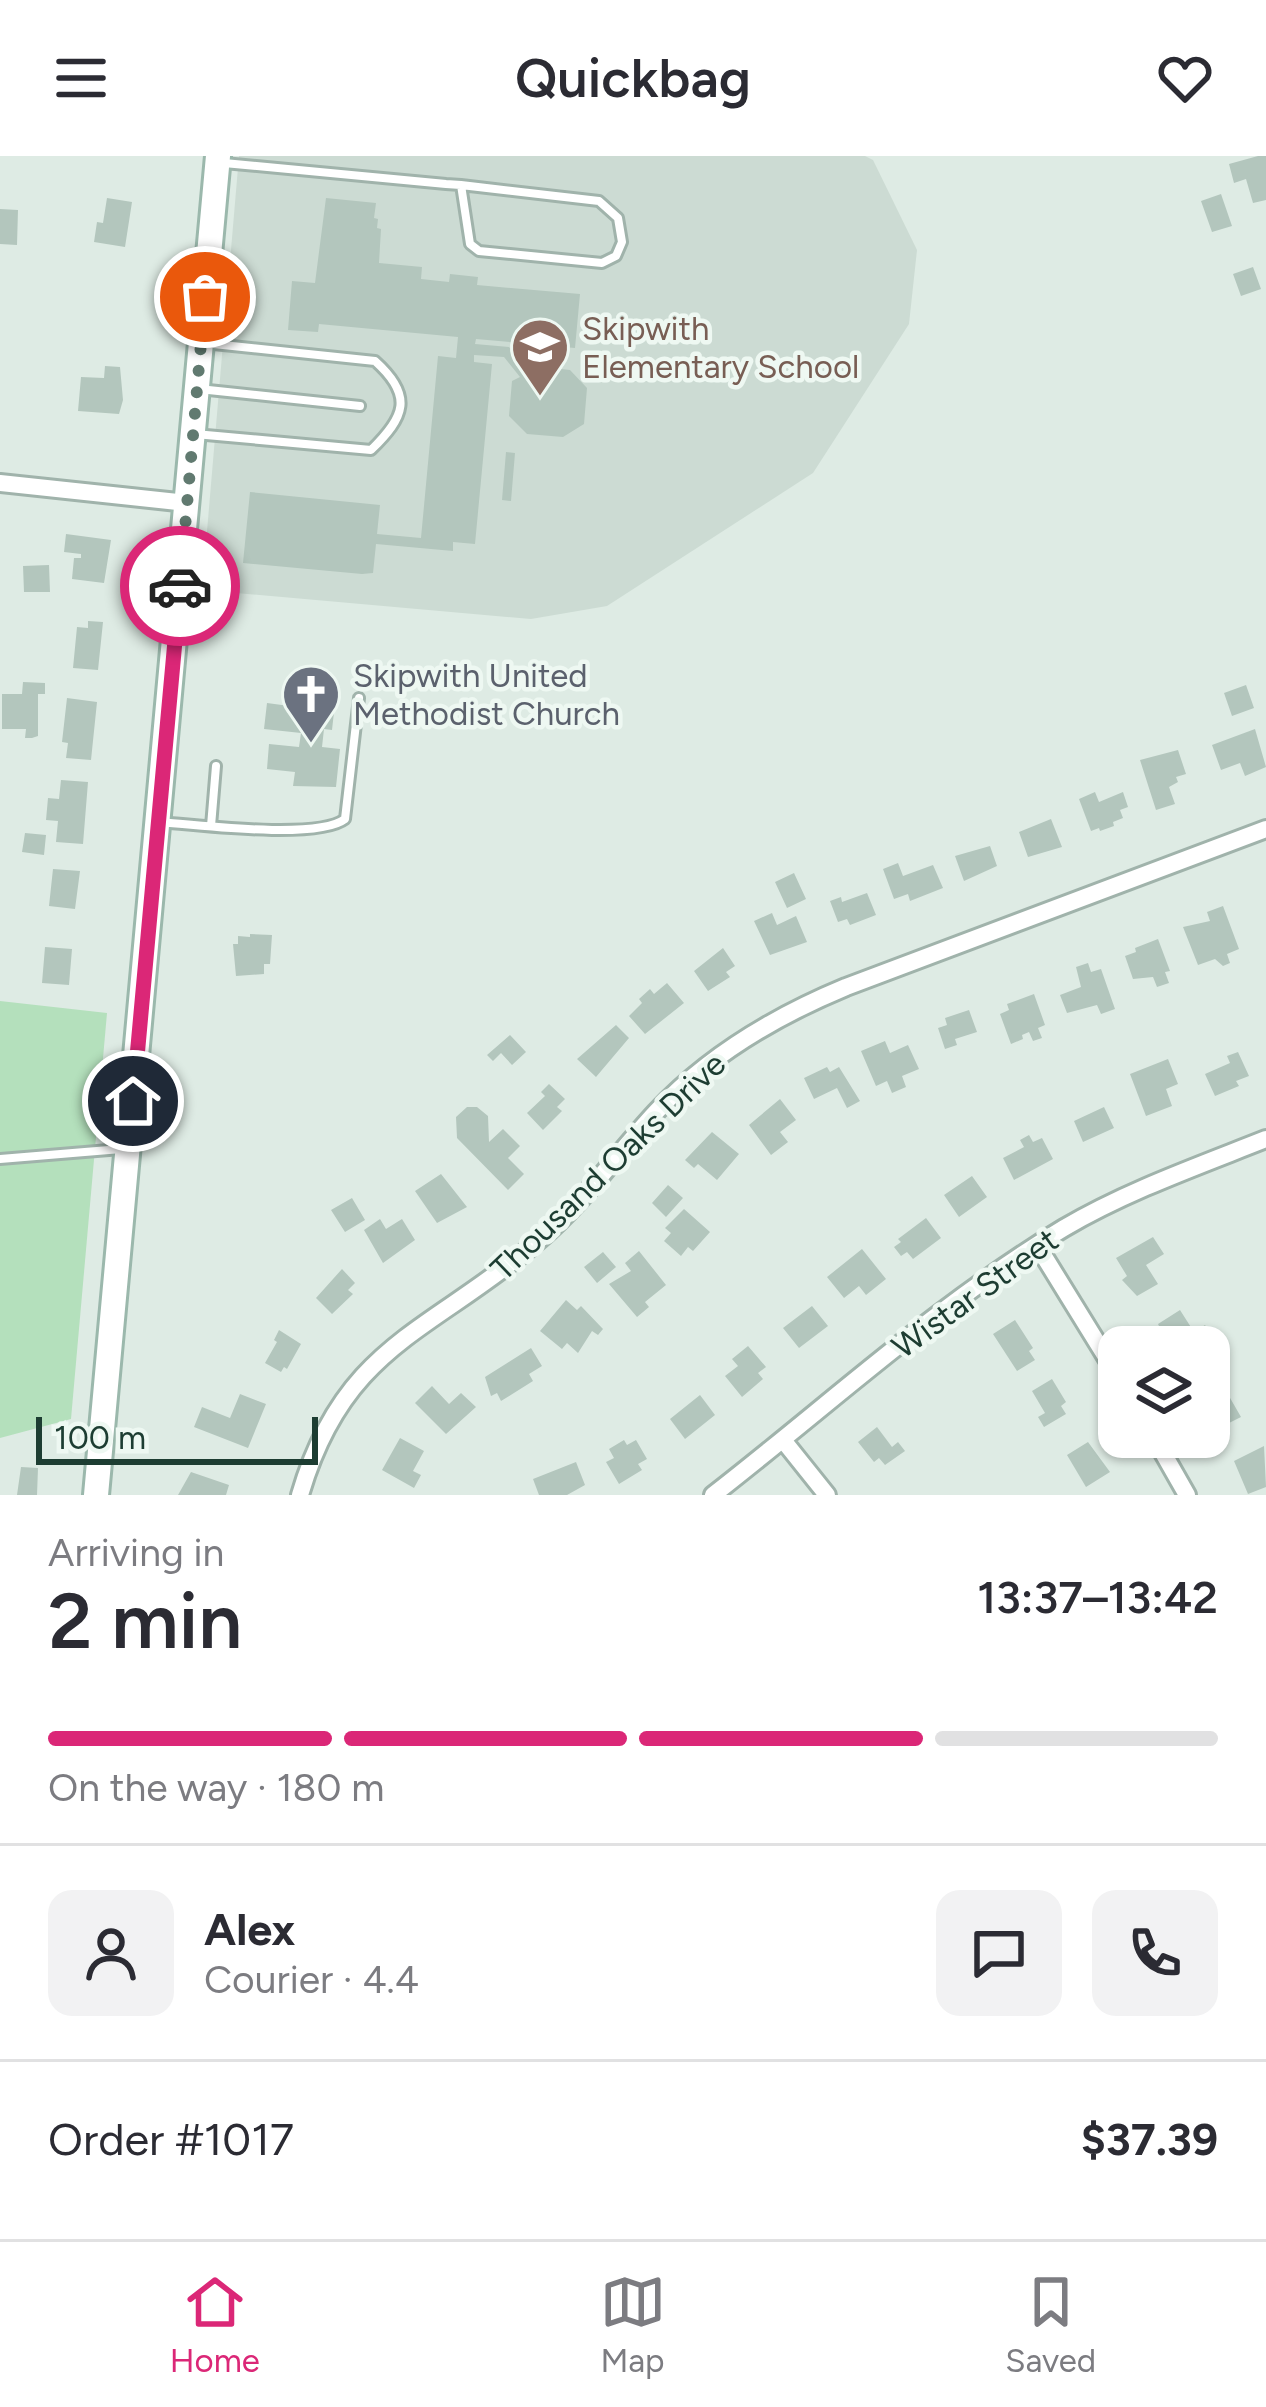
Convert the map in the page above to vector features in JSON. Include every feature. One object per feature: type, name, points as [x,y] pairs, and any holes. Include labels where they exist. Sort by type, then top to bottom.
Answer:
[{"type":"main road","points":[[97,1495],[217,159]]},
{"type":"street","points":[[0,483],[187,503]]},
{"type":"street","name":"Thousand Oaks Drive","points":[[300,1495],[311,1457],[330,1420],[372,1364],[541,1239],[659,1109],[727,1051],[788,1013],[846,987],[1266,829]]},
{"type":"street","name":"Wistar Street","points":[[712,1495],[952,1303],[1037,1245],[1122,1198],[1266,1139]]},
{"type":"street","points":[[1037,1245],[1098,1344]]},
{"type":"street","points":[[782,1440],[827,1495]]},
{"type":"street","points":[[1166,1458],[1187,1495]]},
{"type":"lane","points":[[217,159],[461,185],[599,200],[618,218],[622,242],[616,256],[602,263],[479,250],[470,244],[461,185]]},
{"type":"lane","points":[[193,434],[370,450],[397,424],[401,398],[396,379],[375,361],[201,343]]},
{"type":"lane","points":[[197,389],[360,406]]},
{"type":"lane","points":[[158,822],[292,830],[339,825],[345,819],[358,698]]},
{"type":"lane","points":[[211,826],[216,766]]},
{"type":"lane","points":[[0,1159],[128,1148]]},
{"type":"shaded area","name":"Skipwith Elementary School","points":[[239,156],[865,156],[873,160],[917,250],[909,324],[813,473],[607,606],[531,619],[202,590]]},
{"type":"green space","points":[[0,1001],[107,1013],[71,1419],[0,1438]]},
{"type":"building","points":[[1266,156],[1266,200],[1253,203],[1246,179],[1234,183],[1229,164]]},
{"type":"building","points":[[1221,194],[1232,226],[1212,232],[1201,201]]},
{"type":"building","points":[[107,198],[132,202],[125,247],[94,242]]},
{"type":"building","points":[[326,198],[376,203],[374,218],[381,229],[379,263],[422,267],[421,279],[449,282],[450,274],[478,277],[477,285],[580,294],[575,348],[476,339],[475,344],[509,347],[528,370],[533,366],[570,370],[587,388],[584,424],[563,437],[527,434],[509,416],[512,381],[520,377],[504,357],[474,355],[474,362],[492,364],[475,544],[453,542],[453,551],[376,544],[373,573],[243,563],[250,492],[380,505],[377,534],[421,538],[438,356],[456,358],[458,337],[319,324],[318,332],[288,330],[292,281],[315,283]]},
{"type":"building","points":[[0,209],[18,210],[17,245],[0,244]]},
{"type":"building","points":[[1253,267],[1261,289],[1241,296],[1233,274]]},
{"type":"building","points":[[105,366],[120,367],[123,400],[119,414],[78,411],[81,377],[104,378]]},
{"type":"building","points":[[506,452],[515,453],[511,501],[502,500]]},
{"type":"building","points":[[66,534],[111,540],[104,583],[72,579],[74,558],[81,554],[64,552]]},
{"type":"building","points":[[49,565],[50,592],[24,592],[23,566]]},
{"type":"building","points":[[88,621],[103,622],[98,670],[73,668],[77,627],[88,628]]},
{"type":"building","points":[[23,682],[45,683],[45,694],[38,694],[38,736],[32,738],[25,738],[26,729],[2,729],[2,694],[22,694]]},
{"type":"building","points":[[1246,685],[1254,708],[1232,716],[1224,693]]},
{"type":"building","points":[[67,698],[97,702],[91,760],[66,758],[68,743],[62,742]]},
{"type":"building","name":"Skipwith United Methodist Church","points":[[267,703],[334,712],[332,730],[324,729],[322,747],[340,749],[336,787],[293,786],[295,772],[267,769],[269,744],[299,747],[301,733],[264,729]]},
{"type":"building","points":[[1255,729],[1266,767],[1245,776],[1240,763],[1221,770],[1212,745]]},
{"type":"building","points":[[1178,750],[1186,774],[1176,777],[1178,782],[1169,787],[1175,804],[1156,810],[1140,760]]},
{"type":"building","points":[[61,780],[88,782],[83,844],[56,842],[58,821],[46,820],[48,798],[59,799]]},
{"type":"building","points":[[1095,792],[1099,802],[1123,792],[1128,807],[1120,810],[1123,818],[1113,822],[1114,826],[1100,831],[1091,831],[1079,799]]},
{"type":"building","points":[[1051,819],[1062,847],[1028,857],[1019,832]]},
{"type":"building","points":[[25,833],[46,835],[44,855],[22,852]]},
{"type":"building","points":[[990,846],[997,866],[964,881],[955,856]]},
{"type":"building","points":[[898,863],[903,876],[933,865],[943,888],[910,901],[908,894],[894,899],[883,869]]},
{"type":"building","points":[[53,869],[80,871],[75,909],[49,906]]},
{"type":"building","points":[[794,873],[806,899],[787,908],[775,882]]},
{"type":"building","points":[[867,893],[876,915],[850,925],[847,919],[838,922],[830,901]]},
{"type":"building","points":[[1223,906],[1239,949],[1227,954],[1230,963],[1223,966],[1215,959],[1198,965],[1183,927],[1210,921],[1207,912]]},
{"type":"building","points":[[772,913],[777,925],[796,916],[807,942],[770,955],[754,921]]},
{"type":"building","points":[[272,935],[270,964],[264,964],[264,974],[236,976],[233,944],[238,944],[238,936]]},
{"type":"building","points":[[1158,939],[1170,971],[1165,972],[1169,983],[1157,987],[1153,977],[1133,979],[1125,956]]},
{"type":"building","points":[[45,947],[72,949],[69,985],[42,983]]},
{"type":"building","points":[[723,948],[735,966],[726,972],[730,977],[708,991],[694,971]]},
{"type":"building","points":[[1088,963],[1091,972],[1101,969],[1115,1009],[1101,1014],[1097,1005],[1067,1013],[1060,995],[1081,987],[1076,967]]},
{"type":"building","points":[[667,983],[684,1003],[645,1034],[629,1016],[650,989],[654,994]]},
{"type":"building","points":[[1034,994],[1045,1025],[1038,1028],[1042,1038],[1033,1041],[1029,1032],[1011,1044],[1000,1014],[1009,1010],[1007,1004]]},
{"type":"building","points":[[969,1010],[977,1032],[955,1039],[957,1045],[945,1049],[938,1028],[947,1025],[945,1018]]},
{"type":"building","points":[[616,1025],[629,1038],[596,1077],[577,1059]]},
{"type":"building","points":[[510,1035],[526,1052],[512,1065],[501,1053],[493,1061],[487,1055]]},
{"type":"building","points":[[885,1041],[890,1053],[908,1045],[919,1069],[902,1076],[906,1087],[892,1093],[887,1081],[876,1086],[861,1051]]},
{"type":"building","points":[[1238,1052],[1249,1076],[1215,1096],[1205,1074],[1230,1063],[1227,1056]]},
{"type":"building","points":[[1168,1059],[1178,1084],[1166,1089],[1172,1106],[1146,1116],[1130,1074]]},
{"type":"building","points":[[827,1067],[830,1072],[839,1067],[860,1101],[847,1108],[837,1088],[814,1099],[804,1078]]},
{"type":"building","points":[[549,1084],[565,1099],[557,1107],[562,1111],[543,1130],[527,1113],[545,1096],[541,1092]]},
{"type":"building","points":[[780,1099],[796,1120],[780,1132],[788,1142],[771,1155],[749,1125]]},
{"type":"building","points":[[467,1107],[477,1107],[488,1116],[489,1142],[503,1129],[520,1146],[508,1158],[524,1174],[508,1190],[457,1138],[456,1117]]},
{"type":"building","points":[[1104,1107],[1114,1128],[1083,1142],[1074,1121]]},
{"type":"building","points":[[712,1132],[739,1154],[717,1180],[685,1160]]},
{"type":"building","points":[[1029,1135],[1033,1142],[1042,1138],[1053,1159],[1014,1180],[1003,1158],[1024,1147],[1020,1140]]},
{"type":"building","points":[[441,1174],[467,1207],[437,1223],[415,1191]]},
{"type":"building","points":[[972,1176],[987,1197],[959,1217],[944,1195]]},
{"type":"building","points":[[668,1185],[683,1198],[666,1217],[652,1203]]},
{"type":"building","points":[[352,1198],[365,1220],[345,1232],[331,1210]]},
{"type":"building","points":[[684,1209],[710,1232],[693,1251],[688,1247],[681,1256],[664,1241],[671,1233],[665,1228]]},
{"type":"building","points":[[926,1218],[941,1238],[913,1259],[907,1252],[901,1256],[894,1247],[901,1242],[898,1239]]},
{"type":"building","points":[[380,1219],[386,1229],[402,1219],[415,1240],[383,1263],[364,1230]]},
{"type":"building","points":[[1153,1237],[1164,1254],[1146,1265],[1158,1284],[1137,1296],[1122,1280],[1127,1276],[1116,1258]]},
{"type":"building","points":[[862,1249],[886,1279],[866,1295],[859,1286],[844,1298],[827,1277]]},
{"type":"building","points":[[639,1251],[666,1285],[645,1302],[649,1307],[637,1317],[609,1284],[631,1271],[625,1263]]},
{"type":"building","points":[[603,1252],[616,1267],[597,1283],[584,1267]]},
{"type":"building","points":[[342,1269],[355,1283],[348,1290],[353,1294],[332,1314],[316,1298]]},
{"type":"building","points":[[566,1300],[577,1310],[581,1306],[603,1329],[598,1335],[592,1331],[578,1353],[567,1343],[562,1349],[540,1331]]},
{"type":"building","points":[[812,1306],[828,1326],[799,1348],[783,1328]]},
{"type":"building","points":[[1180,1310],[1190,1326],[1159,1326]]},
{"type":"building","points":[[1015,1320],[1035,1360],[1017,1371],[993,1334]]},
{"type":"building","points":[[279,1330],[301,1344],[281,1372],[265,1363]]},
{"type":"building","points":[[748,1346],[766,1367],[758,1373],[763,1379],[742,1397],[725,1376],[738,1366],[732,1359]]},
{"type":"building","points":[[531,1348],[542,1366],[529,1374],[533,1381],[501,1401],[497,1393],[491,1396],[485,1377]]},
{"type":"building","points":[[1052,1379],[1066,1402],[1061,1406],[1066,1414],[1044,1427],[1038,1417],[1045,1413],[1032,1391]]},
{"type":"building","points":[[432,1386],[449,1404],[461,1393],[476,1407],[446,1434],[415,1403]]},
{"type":"building","points":[[240,1394],[266,1404],[248,1448],[194,1427],[202,1407],[230,1418]]},
{"type":"building","points":[[700,1395],[715,1415],[685,1439],[670,1419]]},
{"type":"building","points":[[1230,1398],[1241,1417],[1230,1422]]},
{"type":"building","points":[[877,1427],[892,1447],[898,1442],[905,1451],[885,1465],[879,1458],[874,1462],[858,1442]]},
{"type":"building","points":[[400,1438],[424,1451],[413,1471],[421,1475],[414,1488],[382,1470]]},
{"type":"building","points":[[624,1440],[627,1445],[636,1440],[647,1459],[638,1464],[642,1470],[619,1484],[606,1462],[614,1458],[609,1449]]},
{"type":"building","points":[[1088,1442],[1110,1472],[1086,1487],[1067,1455]]},
{"type":"building","points":[[1264,1446],[1266,1487],[1248,1494],[1234,1461]]},
{"type":"building","points":[[576,1462],[585,1485],[567,1495],[539,1495],[533,1479]]},
{"type":"building","points":[[21,1467],[38,1468],[37,1495],[17,1495]]},
{"type":"building","points":[[191,1472],[229,1485],[226,1495],[178,1495]]},
{"type":"way so far","points":[[180,586],[205,297]]},
{"type":"place","name":"Skipwith Elementary School","points":[[540,398]]},
{"type":"place","name":"Skipwith United Methodist Church","points":[[311,745]]},
{"type":"route","points":[[133,1101],[180,586]]}]
